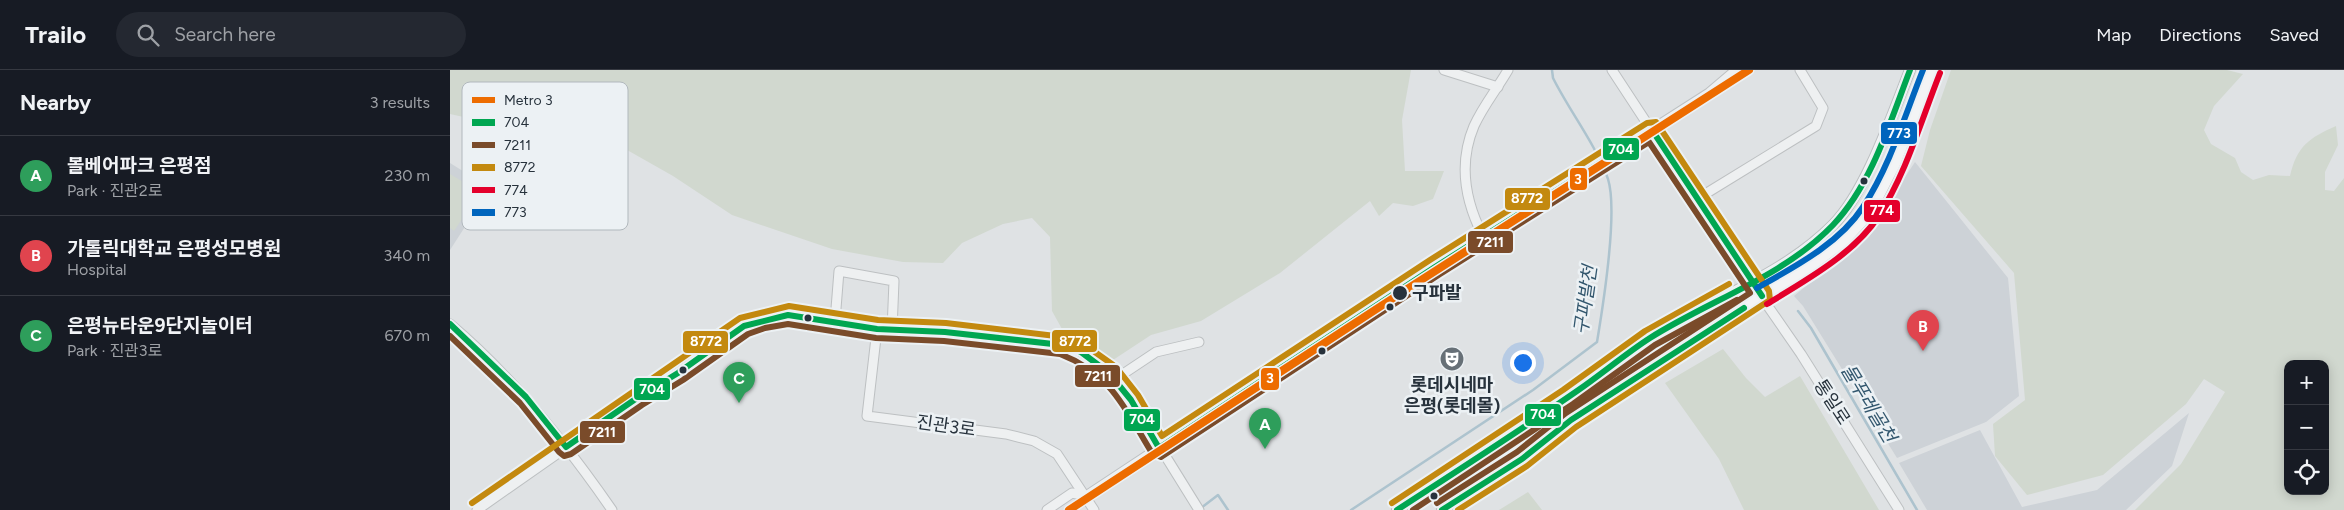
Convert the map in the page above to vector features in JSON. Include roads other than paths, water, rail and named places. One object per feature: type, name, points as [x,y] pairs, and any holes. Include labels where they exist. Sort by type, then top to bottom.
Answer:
[{"type":"main road","points":[[1397,510],[1568,397],[1650,338],[1752,283],[1798,255],[1834,224],[1847,207],[1876,153],[1910,70]]},
{"type":"main road","points":[[1442,510],[1522,458],[1571,420],[1762,296],[1807,269],[1843,242],[1870,213],[1895,164],[1932,70]]},
{"type":"street","points":[[1444,70],[1498,87]]},
{"type":"street","points":[[1483,236],[1466,195],[1464,170],[1468,144],[1474,125],[1508,70]]},
{"type":"street","name":"통일로","points":[[1612,70],[1826,392],[1899,510]]},
{"type":"street","points":[[1047,510],[1072,493],[1086,496],[1483,236],[1709,93],[1736,70]]},
{"type":"street","points":[[1698,199],[1816,126],[1823,108],[1800,70]]},
{"type":"street","points":[[835,322],[839,272],[894,281],[892,330]]},
{"type":"street","points":[[477,510],[744,326],[788,315],[877,329],[945,332],[1062,345],[1079,350],[1116,378],[1199,510]]},
{"type":"street","points":[[450,324],[526,397],[566,447],[612,510]]},
{"type":"street","name":"진관3로","points":[[877,329],[866,416],[1006,434],[1034,441],[1057,454],[1094,510]]},
{"type":"street","points":[[1116,378],[1156,352],[1199,342]]},
{"type":"street","points":[[1084,510],[1086,496]]},
{"type":"waterway","name":"구파발천","points":[[1351,510],[1533,390],[1597,342],[1608,259],[1611,194],[1603,166],[1553,78],[1552,70]]},
{"type":"waterway","name":"물푸레골천","points":[[1798,311],[1811,328],[1917,510]]},
{"type":"waterway","name":"구파발천","points":[[1201,508],[1218,495],[1228,510]]},
{"type":"metro line","name":"3","points":[[1069,510],[1404,291],[1749,70]]},
{"type":"place","name":"구파발","points":[[1400,293]]},
{"type":"place","name":"가톨릭대학교 은평성모병원","points":[[1923,351]]},
{"type":"place","name":"롯데시네마 은평(롯데몰)","points":[[1452,359]]},
{"type":"place","name":"은평뉴타운9단지놀이터","points":[[739,403]]},
{"type":"place","name":"볼베어파크 은평점","points":[[1265,449]]}]
